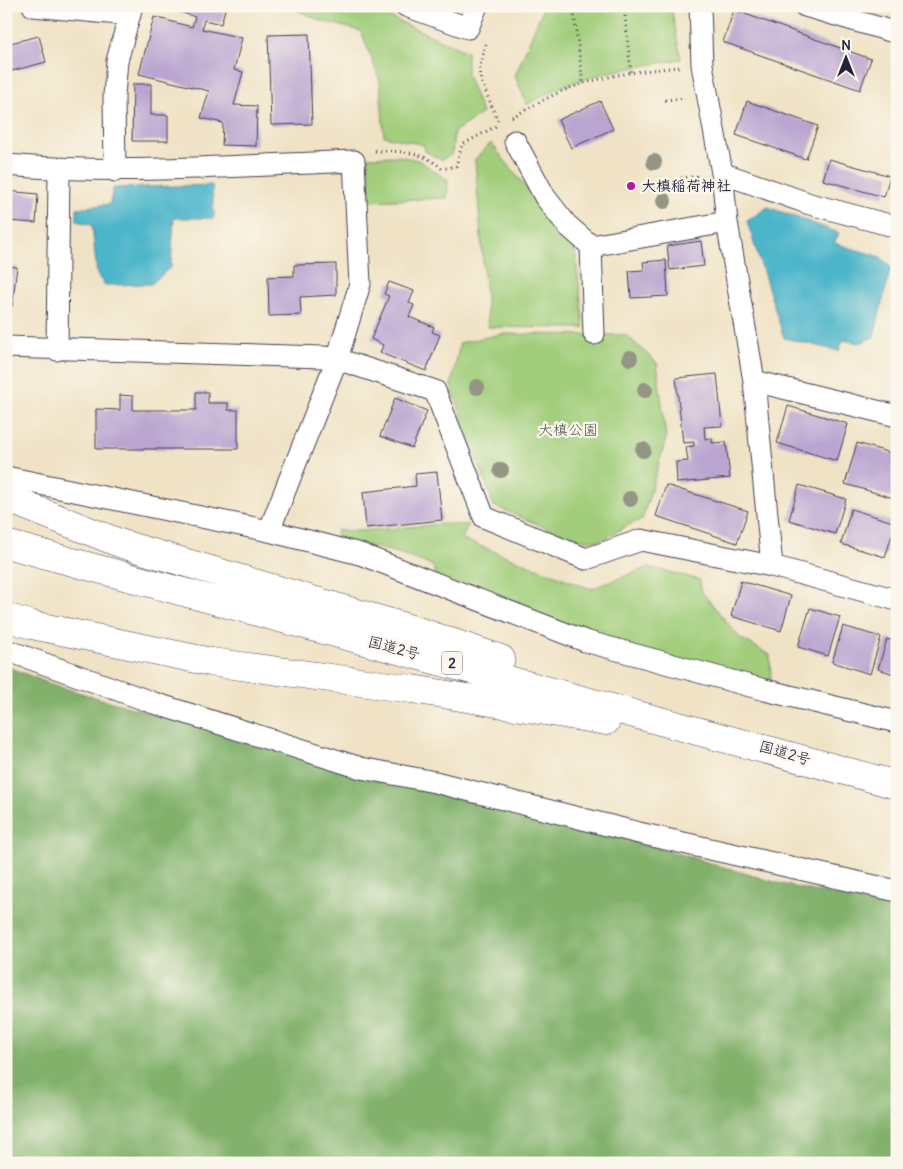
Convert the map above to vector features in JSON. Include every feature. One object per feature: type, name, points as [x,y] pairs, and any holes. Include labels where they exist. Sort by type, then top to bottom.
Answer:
[{"type":"highway","points":[[6,498],[122,544],[418,631],[768,748]]},
{"type":"highway","name":"国道2号","points":[[6,544],[768,748],[897,785]]},
{"type":"highway","points":[[6,617],[32,625],[211,662],[412,689],[768,748]]},
{"type":"street","points":[[33,6],[131,11],[117,61],[114,95],[116,171]]},
{"type":"street","points":[[406,6],[468,28],[477,6]]},
{"type":"street","points":[[700,6],[702,65],[722,173],[727,222],[754,381],[772,566]]},
{"type":"street","points":[[805,6],[897,33]]},
{"type":"street","points":[[515,141],[545,197],[567,225],[591,246],[594,334]]},
{"type":"street","points":[[6,165],[59,170],[116,171],[354,161],[360,284],[338,359],[269,531]]},
{"type":"street","points":[[57,350],[59,170]]},
{"type":"street","points":[[722,173],[810,204],[897,227]]},
{"type":"street","points":[[591,246],[727,222]]},
{"type":"street","points":[[6,347],[338,359],[435,392],[484,517],[586,559],[641,540],[772,566],[897,600]]},
{"type":"street","points":[[754,381],[897,416]]},
{"type":"street","points":[[6,476],[269,531],[360,554],[585,641],[765,690],[897,722]]},
{"type":"street","points":[[6,650],[154,703],[361,768],[434,782],[640,833],[897,891]]},
{"type":"path","points":[[573,6],[583,84]]},
{"type":"path","points":[[624,6],[631,73]]},
{"type":"path","points":[[487,42],[479,70],[481,81],[500,123]]},
{"type":"path","points":[[400,151],[435,162],[442,169],[456,166],[462,145],[560,92],[583,84],[652,70]]},
{"type":"green space","points":[[297,6],[365,6],[467,52],[467,75],[482,113],[454,132],[452,154],[441,160],[425,151],[424,145],[384,136],[380,81],[361,31],[322,21],[297,10]]},
{"type":"green space","points":[[544,6],[671,6],[681,59],[604,73],[561,87],[527,104],[515,76]]},
{"type":"green space","points":[[491,143],[575,250],[584,328],[488,327],[475,159]]},
{"type":"green space","points":[[398,156],[418,160],[448,180],[447,198],[370,201],[368,157]]},
{"type":"green space","name":"大槙公園","points":[[501,334],[626,335],[657,363],[666,439],[642,520],[606,538],[591,541],[564,534],[494,506],[451,386],[460,343]]},
{"type":"green space","points":[[442,524],[468,525],[462,539],[591,589],[649,567],[700,580],[701,591],[740,638],[770,655],[771,681],[664,660],[438,582],[433,566],[398,553],[336,538],[337,530],[362,531]]},
{"type":"green space","points":[[6,666],[53,685],[243,740],[435,782],[781,884],[897,909],[897,1163],[6,1163]]},
{"type":"water","points":[[212,185],[214,218],[174,218],[171,267],[151,284],[105,285],[97,275],[92,225],[77,221],[77,208],[110,204],[113,188]]},
{"type":"water","points":[[768,207],[839,233],[834,243],[881,257],[891,267],[874,337],[859,343],[843,340],[839,351],[784,338],[747,221]]},
{"type":"building","points":[[163,6],[226,6],[221,24],[204,20],[202,29],[242,38],[234,70],[243,72],[234,105],[257,106],[256,146],[222,145],[223,123],[201,118],[209,91],[139,74],[154,17],[192,27],[195,17]]},
{"type":"building","points":[[734,10],[871,59],[860,90],[723,42]]},
{"type":"building","points":[[309,34],[312,124],[271,125],[268,35]]},
{"type":"building","points":[[39,36],[46,62],[8,72],[6,44]]},
{"type":"building","points":[[133,84],[151,84],[151,115],[168,115],[168,141],[132,141]]},
{"type":"building","points":[[600,101],[613,129],[571,148],[558,120]]},
{"type":"building","points":[[747,101],[818,126],[806,159],[736,135]]},
{"type":"building","points":[[829,159],[890,176],[884,197],[823,180]]},
{"type":"building","points":[[6,191],[38,194],[36,223],[6,221]]},
{"type":"building","points":[[701,241],[704,266],[670,270],[667,246]]},
{"type":"building","points":[[666,260],[668,296],[631,298],[629,271],[644,270],[643,262]]},
{"type":"building","points":[[336,264],[336,295],[300,297],[301,315],[269,316],[268,277],[294,276],[294,265]]},
{"type":"building","points":[[6,266],[17,267],[12,307],[6,306]]},
{"type":"building","points":[[389,282],[414,291],[409,303],[414,305],[409,317],[434,327],[432,332],[440,335],[426,371],[380,353],[383,345],[371,339],[389,296],[384,294]]},
{"type":"building","points":[[717,374],[722,426],[704,427],[705,439],[712,438],[712,443],[726,442],[730,478],[677,483],[676,462],[688,461],[686,447],[694,446],[694,442],[683,443],[676,378]]},
{"type":"building","points":[[196,392],[208,392],[208,403],[228,403],[228,410],[238,410],[238,449],[96,449],[96,409],[120,410],[120,395],[133,396],[133,410],[196,410]]},
{"type":"building","points":[[395,398],[427,411],[412,448],[380,436]]},
{"type":"building","points":[[788,406],[848,424],[837,461],[777,443]]},
{"type":"building","points":[[857,443],[897,455],[897,499],[845,484]]},
{"type":"building","points":[[437,472],[442,520],[366,528],[363,492],[416,486],[415,474]]},
{"type":"building","points":[[666,485],[748,511],[737,543],[656,516]]},
{"type":"building","points":[[799,485],[846,499],[835,534],[789,520]]},
{"type":"building","points":[[851,509],[896,523],[885,557],[841,544]]},
{"type":"building","points":[[741,581],[791,596],[781,631],[731,616]]},
{"type":"building","points":[[810,608],[840,617],[828,656],[798,647]]},
{"type":"building","points":[[843,626],[881,637],[870,674],[832,662]]},
{"type":"building","points":[[887,639],[897,642],[897,675],[878,669]]},
{"type":"place","name":"大槙稲荷神社","points":[[631,186]]}]
